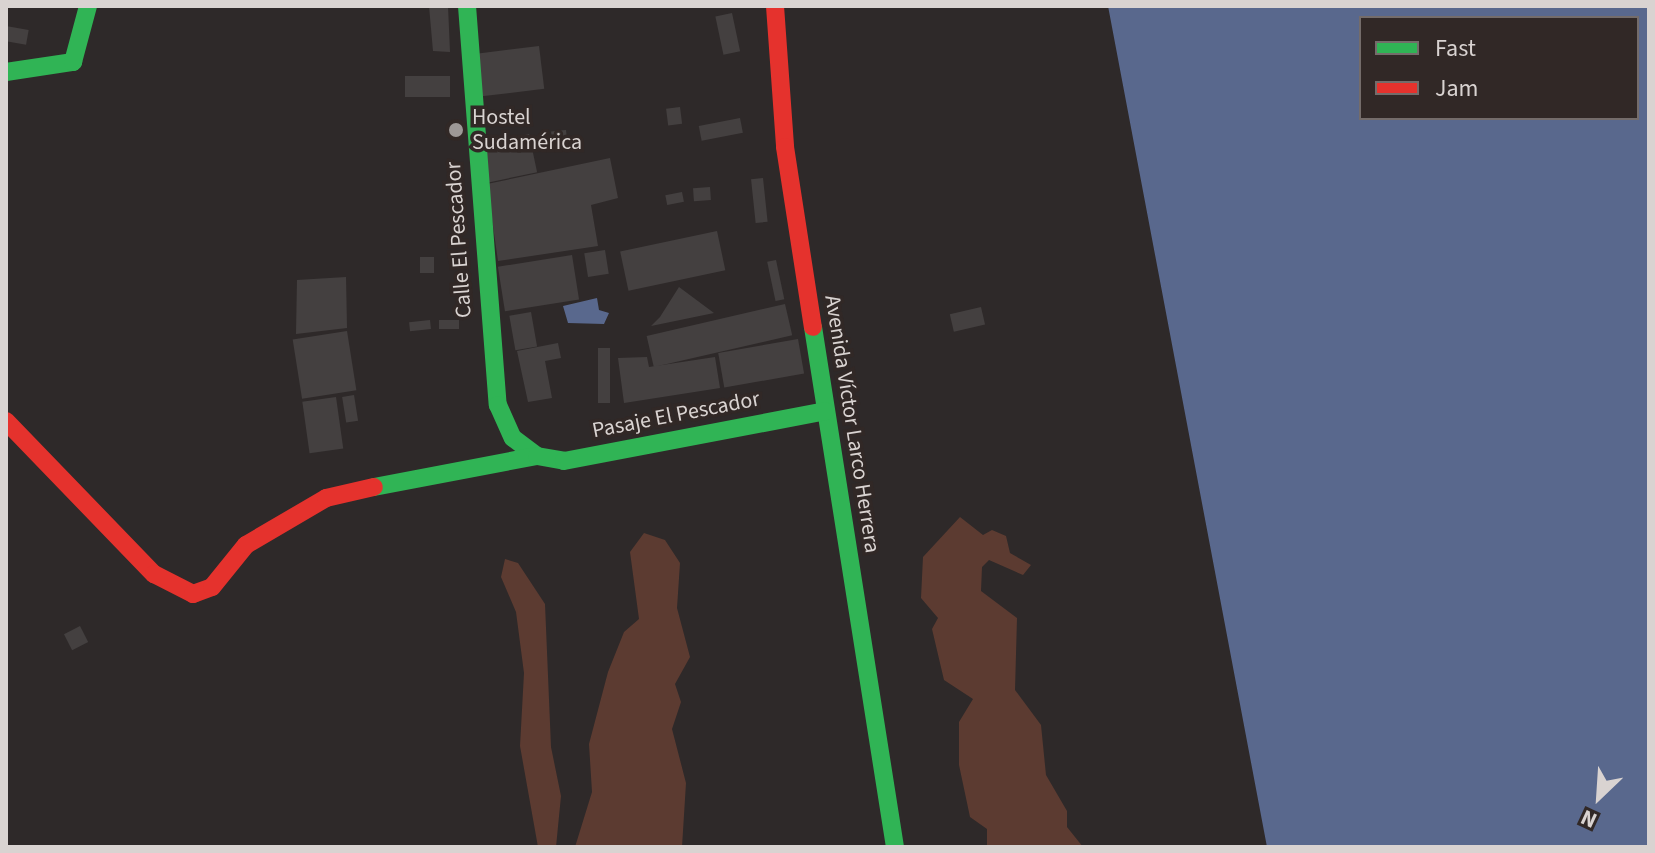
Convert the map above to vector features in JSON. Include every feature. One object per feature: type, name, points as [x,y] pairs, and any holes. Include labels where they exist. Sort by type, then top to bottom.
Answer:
[{"type":"street","points":[[6,72],[73,62],[88,6]]},
{"type":"street","name":"Calle El Pescador","points":[[467,6],[492,368],[513,438],[537,456]]},
{"type":"street","name":"Avenida Víctor Larco Herrera","points":[[775,6],[785,147],[895,847]]},
{"type":"street","name":"Pasaje El Pescador","points":[[6,421],[154,574],[193,594],[212,587],[246,545],[326,498],[537,456],[564,461],[825,411]]},
{"type":"shaded area","points":[[960,517],[983,535],[992,530],[1006,536],[1010,553],[1031,565],[1023,575],[989,560],[982,567],[981,591],[1017,618],[1015,690],[1041,725],[1046,775],[1067,811],[1067,827],[1083,847],[987,847],[987,829],[970,817],[959,765],[959,722],[973,699],[944,680],[932,629],[938,618],[921,598],[923,557]]},
{"type":"shaded area","points":[[644,533],[665,540],[680,563],[677,608],[690,657],[675,684],[681,702],[672,729],[686,783],[682,847],[575,847],[592,792],[589,744],[608,672],[624,632],[639,619],[630,552]]},
{"type":"shaded area","points":[[505,559],[518,563],[545,604],[551,747],[561,796],[556,847],[538,847],[520,746],[524,673],[516,612],[501,577]]},
{"type":"water","points":[[1108,6],[1649,6],[1649,847],[1267,847]]},
{"type":"water","points":[[597,298],[599,310],[609,313],[604,324],[568,323],[563,306]]},
{"type":"building","points":[[429,6],[448,6],[450,52],[433,51]]},
{"type":"building","points":[[732,13],[740,51],[723,55],[715,17]]},
{"type":"building","points":[[6,26],[29,30],[26,45],[6,41]]},
{"type":"building","points":[[539,46],[544,89],[482,96],[476,54]]},
{"type":"building","points":[[405,76],[450,76],[450,97],[405,97]]},
{"type":"building","points":[[680,107],[682,124],[668,126],[666,109]]},
{"type":"building","points":[[740,118],[743,133],[702,141],[699,126]]},
{"type":"building","points":[[566,130],[568,148],[553,149],[551,132]]},
{"type":"building","points":[[529,134],[537,172],[487,183],[479,145]]},
{"type":"building","points":[[610,158],[618,198],[591,205],[598,246],[498,261],[487,184]]},
{"type":"building","points":[[763,178],[768,222],[756,223],[751,179]]},
{"type":"building","points":[[710,187],[711,200],[694,201],[693,188]]},
{"type":"building","points":[[682,192],[684,202],[667,205],[665,195]]},
{"type":"building","points":[[717,231],[725,270],[628,291],[620,252]]},
{"type":"building","points":[[605,250],[609,274],[588,277],[584,253]]},
{"type":"building","points":[[572,255],[579,299],[505,311],[498,267]]},
{"type":"building","points":[[420,257],[434,257],[434,273],[420,273]]},
{"type":"building","points":[[776,260],[784,299],[776,301],[767,262]]},
{"type":"building","points":[[346,277],[347,328],[296,334],[297,280]]},
{"type":"building","points":[[679,287],[714,313],[651,326],[660,317]]},
{"type":"building","points":[[785,304],[792,335],[654,367],[647,336]]},
{"type":"building","points":[[981,307],[985,325],[954,332],[950,314]]},
{"type":"building","points":[[531,312],[537,346],[515,350],[509,316]]},
{"type":"building","points":[[430,320],[431,329],[410,331],[409,322]]},
{"type":"building","points":[[439,320],[459,320],[459,329],[439,329]]},
{"type":"building","points":[[347,331],[356,390],[302,399],[293,340]]},
{"type":"building","points":[[798,339],[804,373],[724,388],[718,353]]},
{"type":"building","points":[[558,343],[561,358],[545,361],[552,398],[528,402],[517,351]]},
{"type":"building","points":[[598,348],[610,348],[610,403],[598,403]]},
{"type":"building","points":[[647,357],[649,367],[715,357],[720,388],[624,403],[618,358]]},
{"type":"building","points":[[354,395],[358,421],[346,423],[342,397]]},
{"type":"building","points":[[336,397],[343,448],[310,453],[302,402]]},
{"type":"building","points":[[80,626],[88,642],[72,650],[64,634]]},
{"type":"traffic: fast","points":[[6,72],[73,62],[88,6]]},
{"type":"traffic: fast","points":[[467,6],[498,405],[513,438],[537,456]]},
{"type":"traffic: fast","points":[[813,327],[895,847]]},
{"type":"traffic: fast","points":[[374,487],[537,456],[564,461],[825,411]]},
{"type":"traffic: jam","points":[[775,6],[785,147],[813,327]]},
{"type":"traffic: jam","points":[[6,421],[154,574],[193,594],[212,587],[246,545],[326,498],[374,487]]},
{"type":"place","name":"Hostel Sudamérica","points":[[456,130]]}]
